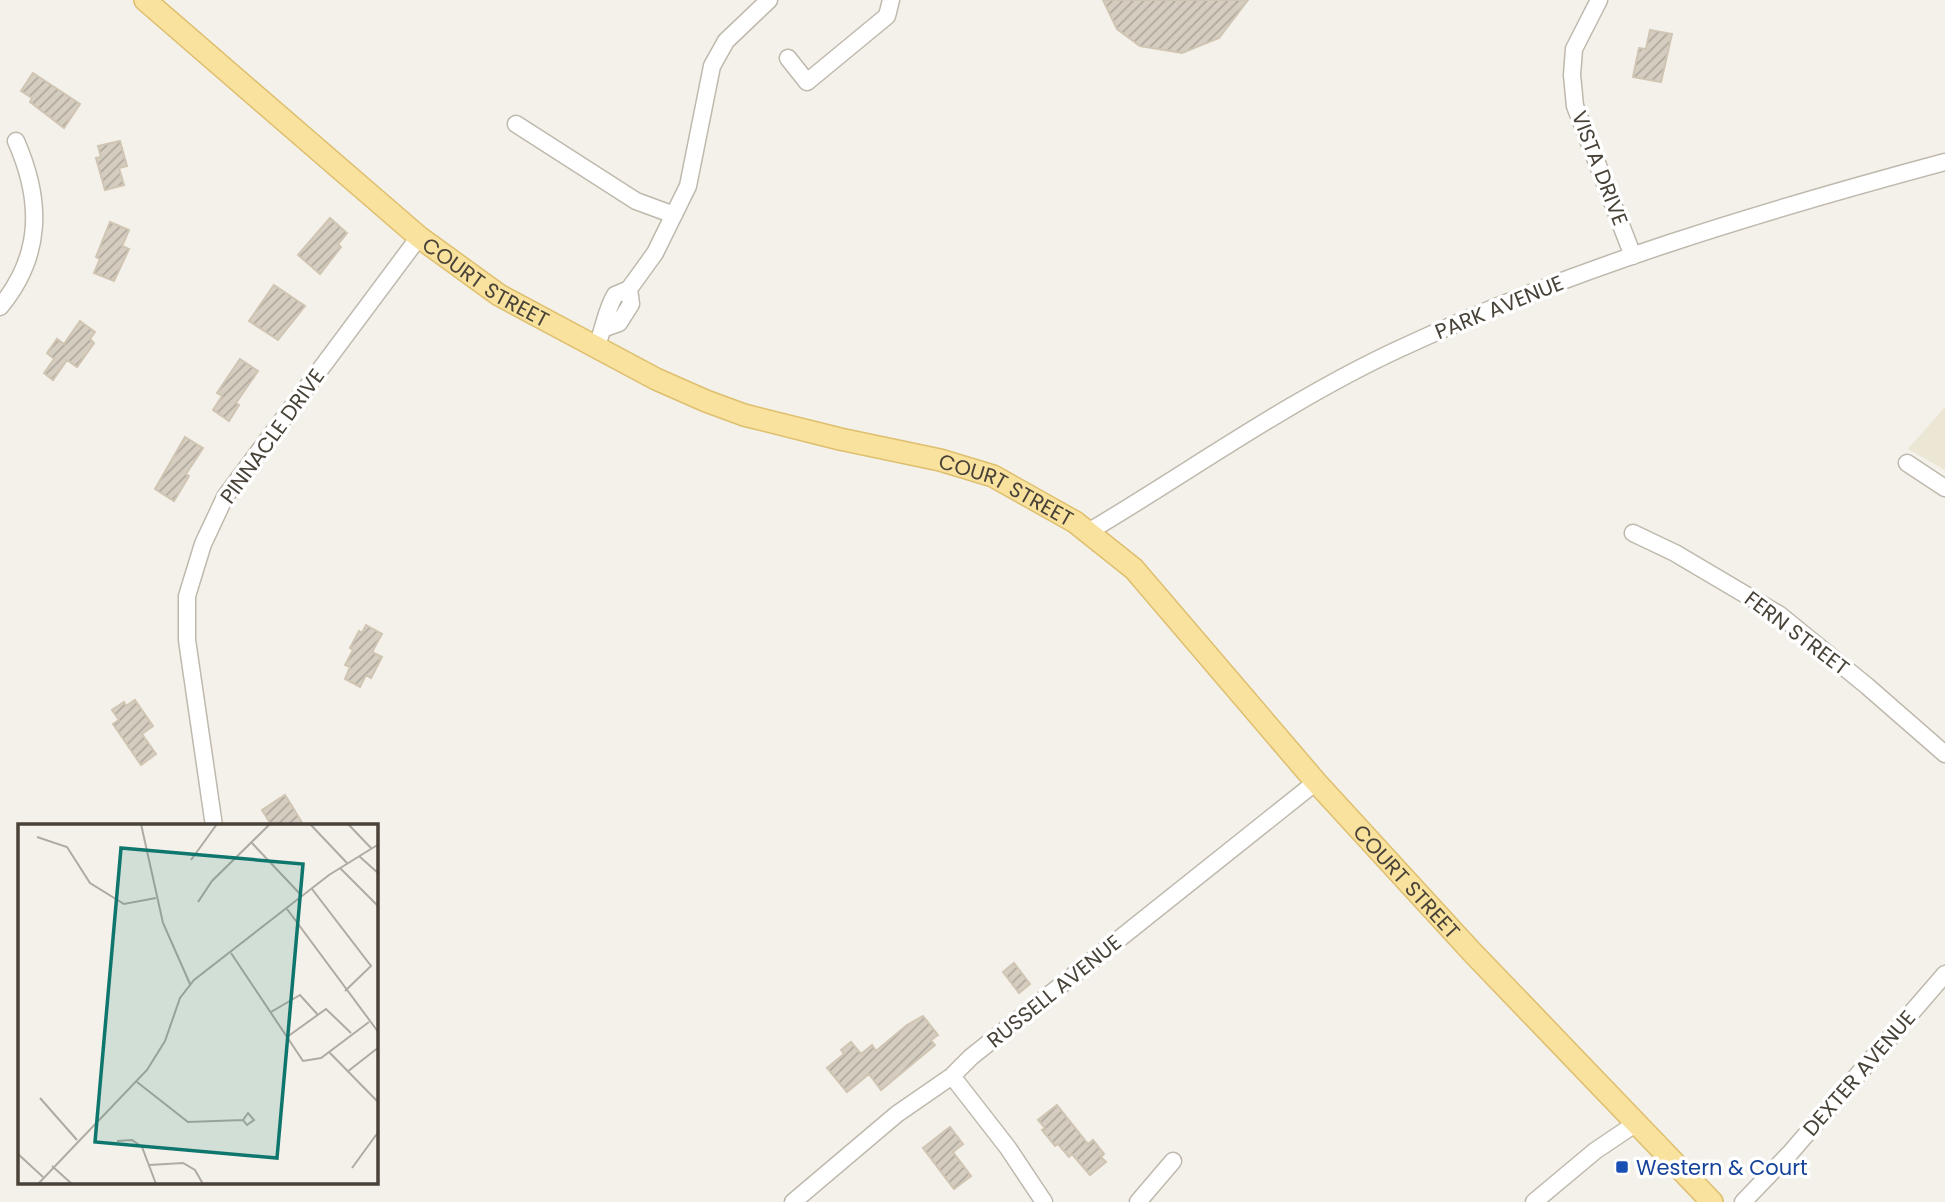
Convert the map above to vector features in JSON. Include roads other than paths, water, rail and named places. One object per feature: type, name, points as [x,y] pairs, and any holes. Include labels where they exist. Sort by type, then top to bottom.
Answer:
[{"type":"main road","name":"COURT STREET","points":[[145,0],[419,237],[499,295],[600,338],[656,379],[744,415],[940,460],[993,475],[1050,506],[1088,532],[1134,569],[1316,782],[1471,951],[1712,1202]]},
{"type":"street","points":[[600,338],[606,311],[614,295],[629,289],[655,253],[688,186],[712,66],[726,41],[769,0]]},
{"type":"street","points":[[788,58],[807,82],[887,16],[891,0]]},
{"type":"street","name":"VISTA DRIVE","points":[[1599,0],[1574,49],[1572,75],[1575,106],[1633,256]]},
{"type":"street","points":[[516,124],[636,201],[674,215]]},
{"type":"street","points":[[0,307],[19,282],[34,237],[30,176],[16,141]]},
{"type":"street","name":"PARK AVENUE","points":[[1088,532],[1318,390],[1474,316],[1558,282],[1764,213],[1945,162]]},
{"type":"street","name":"PINNACLE DRIVE","points":[[214,824],[187,640],[187,596],[202,544],[225,497],[419,237]]},
{"type":"street","points":[[1907,463],[1945,488]]},
{"type":"street","name":"FERN STREET","points":[[1633,533],[1675,553],[1780,615],[1945,754]]},
{"type":"street","name":"RUSSELL AVENUE","points":[[797,1201],[897,1114],[952,1076],[971,1057],[1316,782]]},
{"type":"street","name":"DEXTER AVENUE","points":[[1743,1202],[1791,1152],[1945,974]]},
{"type":"street","points":[[952,1076],[1008,1148],[1044,1202]]},
{"type":"street","points":[[1534,1202],[1595,1151],[1635,1124]]},
{"type":"street","points":[[1138,1202],[1173,1161]]},
{"type":"place","name":"Western & Court","points":[[1622,1167]]}]
